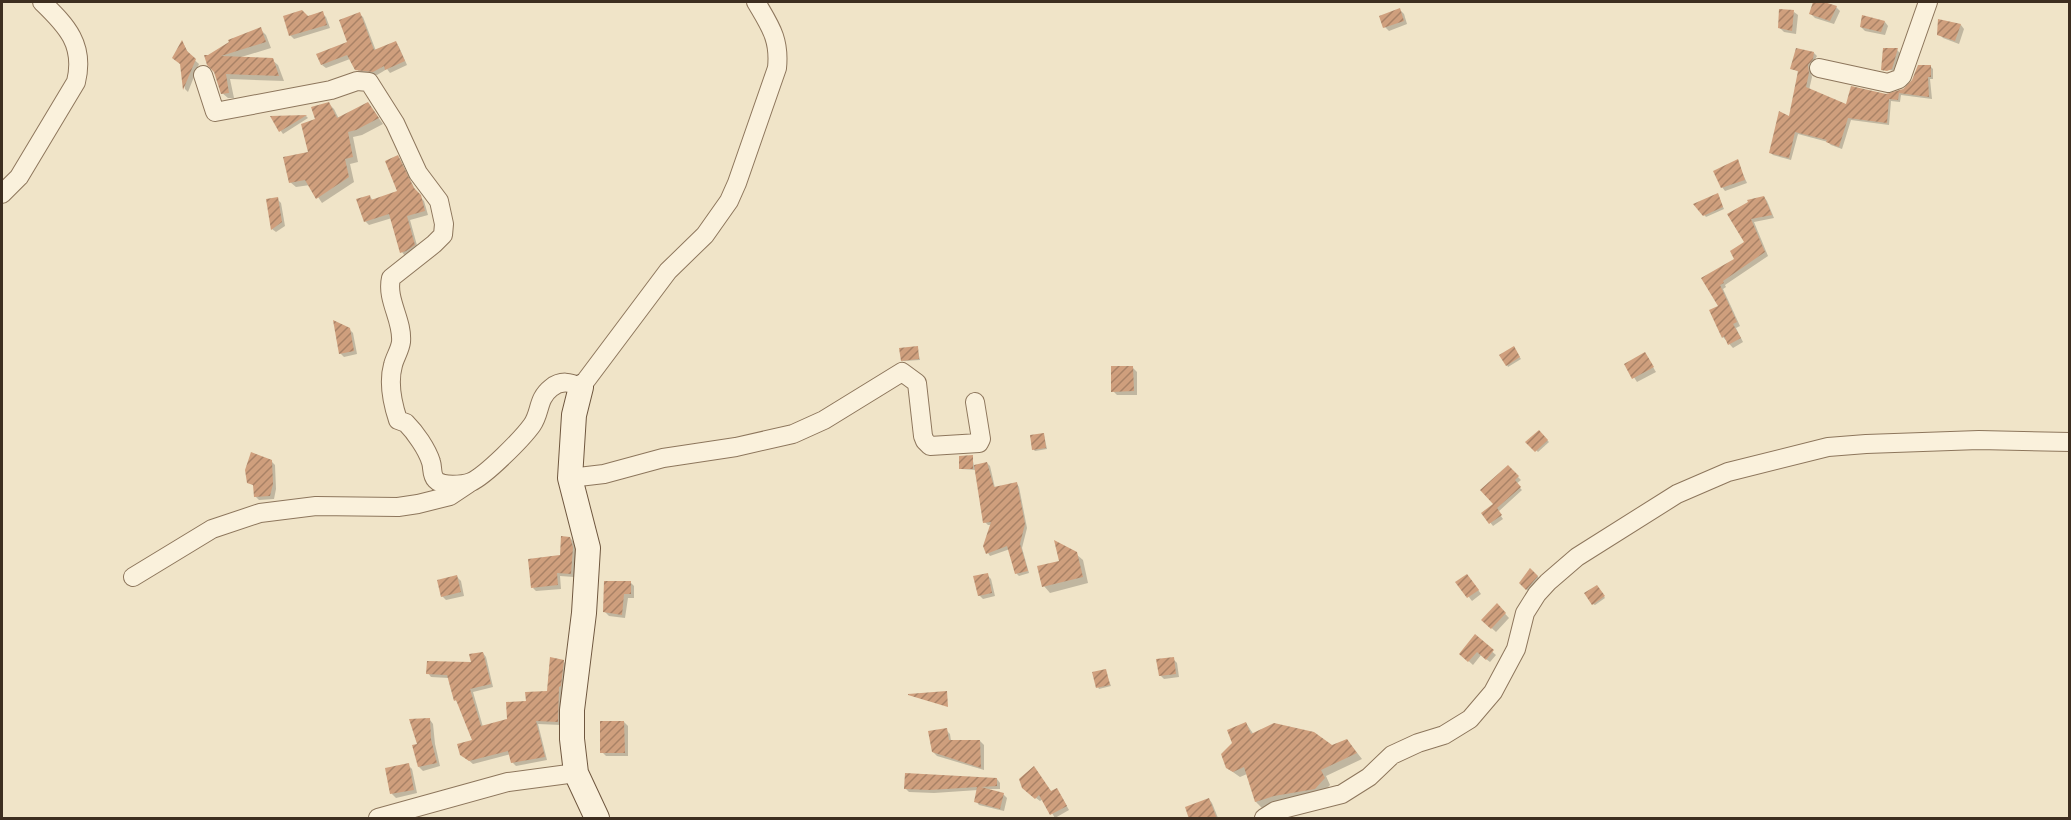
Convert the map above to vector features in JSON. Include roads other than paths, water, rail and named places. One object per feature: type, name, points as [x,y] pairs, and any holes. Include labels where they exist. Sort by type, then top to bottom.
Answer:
[{"type":"street","points":[[2,194],[19,177],[76,82],[79,69],[78,54],[73,38],[65,25],[42,2]]},
{"type":"street","points":[[597,819],[576,773],[572,739],[572,710],[588,548],[570,478],[574,415],[581,387],[593,369],[635,317],[656,286],[681,257],[705,235],[729,201],[737,183],[777,68],[776,38],[756,2]]},
{"type":"street","points":[[1819,68],[1888,83],[1899,79],[1928,2]]},
{"type":"street","points":[[203,75],[215,112],[331,90],[357,81],[369,82],[395,123],[418,173],[439,201],[444,224],[443,235],[391,278],[389,288],[401,341],[393,366],[391,387],[394,408],[398,420],[411,428],[426,452],[438,482],[470,483]]},
{"type":"street","points":[[570,478],[604,474],[663,458],[736,447],[793,434],[824,420],[902,372],[917,382],[923,436],[930,446],[979,443],[981,440],[975,402]]},
{"type":"street","points":[[133,577],[212,529],[260,513],[316,506],[398,507],[450,496],[491,467],[533,424],[540,402],[552,387],[564,382],[581,387]]},
{"type":"street","points":[[1264,819],[1275,811],[1342,794],[1369,777],[1392,755],[1418,743],[1444,735],[1470,719],[1493,692],[1512,658],[1525,613],[1543,588],[1577,556],[1677,494],[1728,472],[1828,447],[1980,440],[2070,442]]},
{"type":"street","points":[[378,819],[508,782],[576,773]]}]
